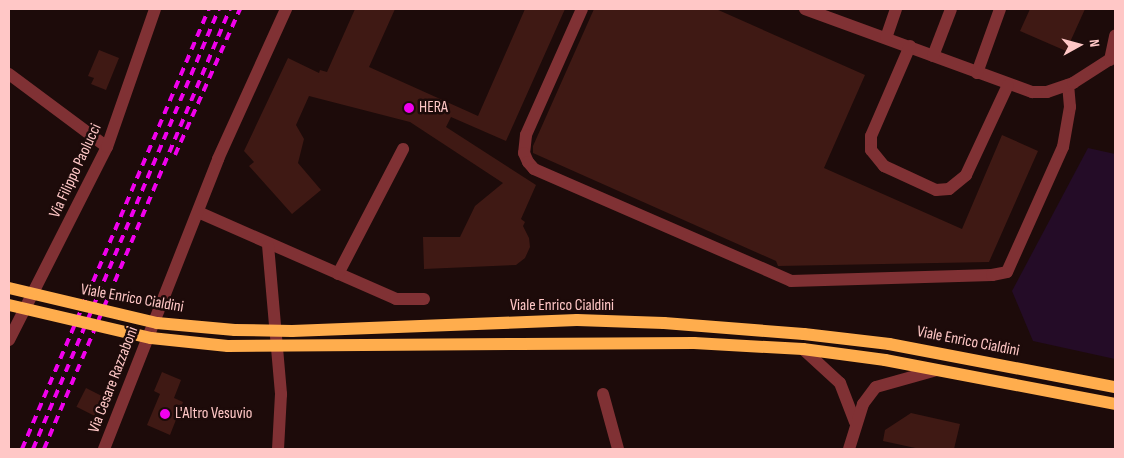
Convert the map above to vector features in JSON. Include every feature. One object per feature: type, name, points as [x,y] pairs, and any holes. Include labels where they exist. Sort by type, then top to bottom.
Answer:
[{"type":"main road","name":"Viale Enrico Cialdini","points":[[9,288],[158,323],[235,330],[301,331],[576,320],[664,323],[804,334],[889,344],[1115,387]]},
{"type":"main road","name":"Viale Enrico Cialdini","points":[[9,304],[151,338],[228,346],[664,342],[803,350],[937,370],[1115,404]]},
{"type":"street","name":"Via Filippo Paolucci","points":[[9,340],[107,146],[156,9]]},
{"type":"street","name":"Via Cesare Razzaboni","points":[[104,449],[218,159],[286,9]]},
{"type":"street","points":[[582,9],[526,136],[524,153],[528,162],[534,169],[791,281],[992,276],[1007,272],[1063,147],[1070,112],[1068,85]]},
{"type":"street","points":[[804,9],[910,46],[1008,85],[1032,92],[1047,92],[1068,85],[1113,58],[1115,36]]},
{"type":"street","points":[[886,38],[896,9]]},
{"type":"street","points":[[933,56],[950,9]]},
{"type":"street","points":[[976,73],[1000,9]]},
{"type":"street","points":[[910,46],[871,136],[871,150],[884,166],[936,190],[949,189],[966,175],[1008,85]]},
{"type":"street","points":[[9,74],[107,146]]},
{"type":"street","points":[[338,274],[403,149]]},
{"type":"street","points":[[198,212],[268,245],[396,299],[424,298]]},
{"type":"street","points":[[268,245],[280,394],[278,449]]},
{"type":"street","points":[[803,350],[840,383],[855,422]]},
{"type":"street","points":[[848,449],[855,422],[863,404],[876,386],[937,370]]},
{"type":"street","points":[[603,394],[618,449]]},
{"type":"shaded area","points":[[1088,148],[1115,154],[1115,359],[1033,341],[1012,291]]},
{"type":"building","points":[[355,9],[395,9],[369,67],[478,116],[525,9],[565,9],[506,141],[451,117],[446,127],[536,185],[521,219],[525,222],[523,226],[529,238],[530,247],[525,258],[516,265],[424,269],[423,237],[460,237],[475,206],[503,183],[410,122],[309,96],[296,125],[304,139],[298,163],[321,190],[292,214],[249,166],[254,162],[244,151],[288,58],[319,73],[320,70],[327,72]]},
{"type":"building","points":[[594,9],[716,9],[865,75],[824,168],[962,229],[1002,135],[1038,151],[989,262],[778,266],[776,261],[533,153],[533,146]]},
{"type":"building","points":[[1030,9],[1085,9],[1066,51],[1020,31]]},
{"type":"building","points":[[99,50],[119,58],[106,90],[91,84],[94,78],[88,76]]},
{"type":"building","name":"L'Altro Vesuvio","points":[[162,372],[181,380],[174,398],[183,402],[170,435],[147,425],[160,394],[154,391]]},
{"type":"building","points":[[86,388],[104,397],[94,416],[76,407]]},
{"type":"building","points":[[911,413],[960,424],[954,449],[920,449],[883,441],[885,430]]},
{"type":"railway","points":[[22,449],[209,9]]},
{"type":"railway","points":[[33,449],[219,9]]},
{"type":"railway","points":[[44,449],[230,9]]},
{"type":"railway","points":[[175,155],[240,9]]},
{"type":"place","name":"HERA","points":[[409,108]]},
{"type":"place","name":"L'Altro Vesuvio","points":[[165,414]]}]
